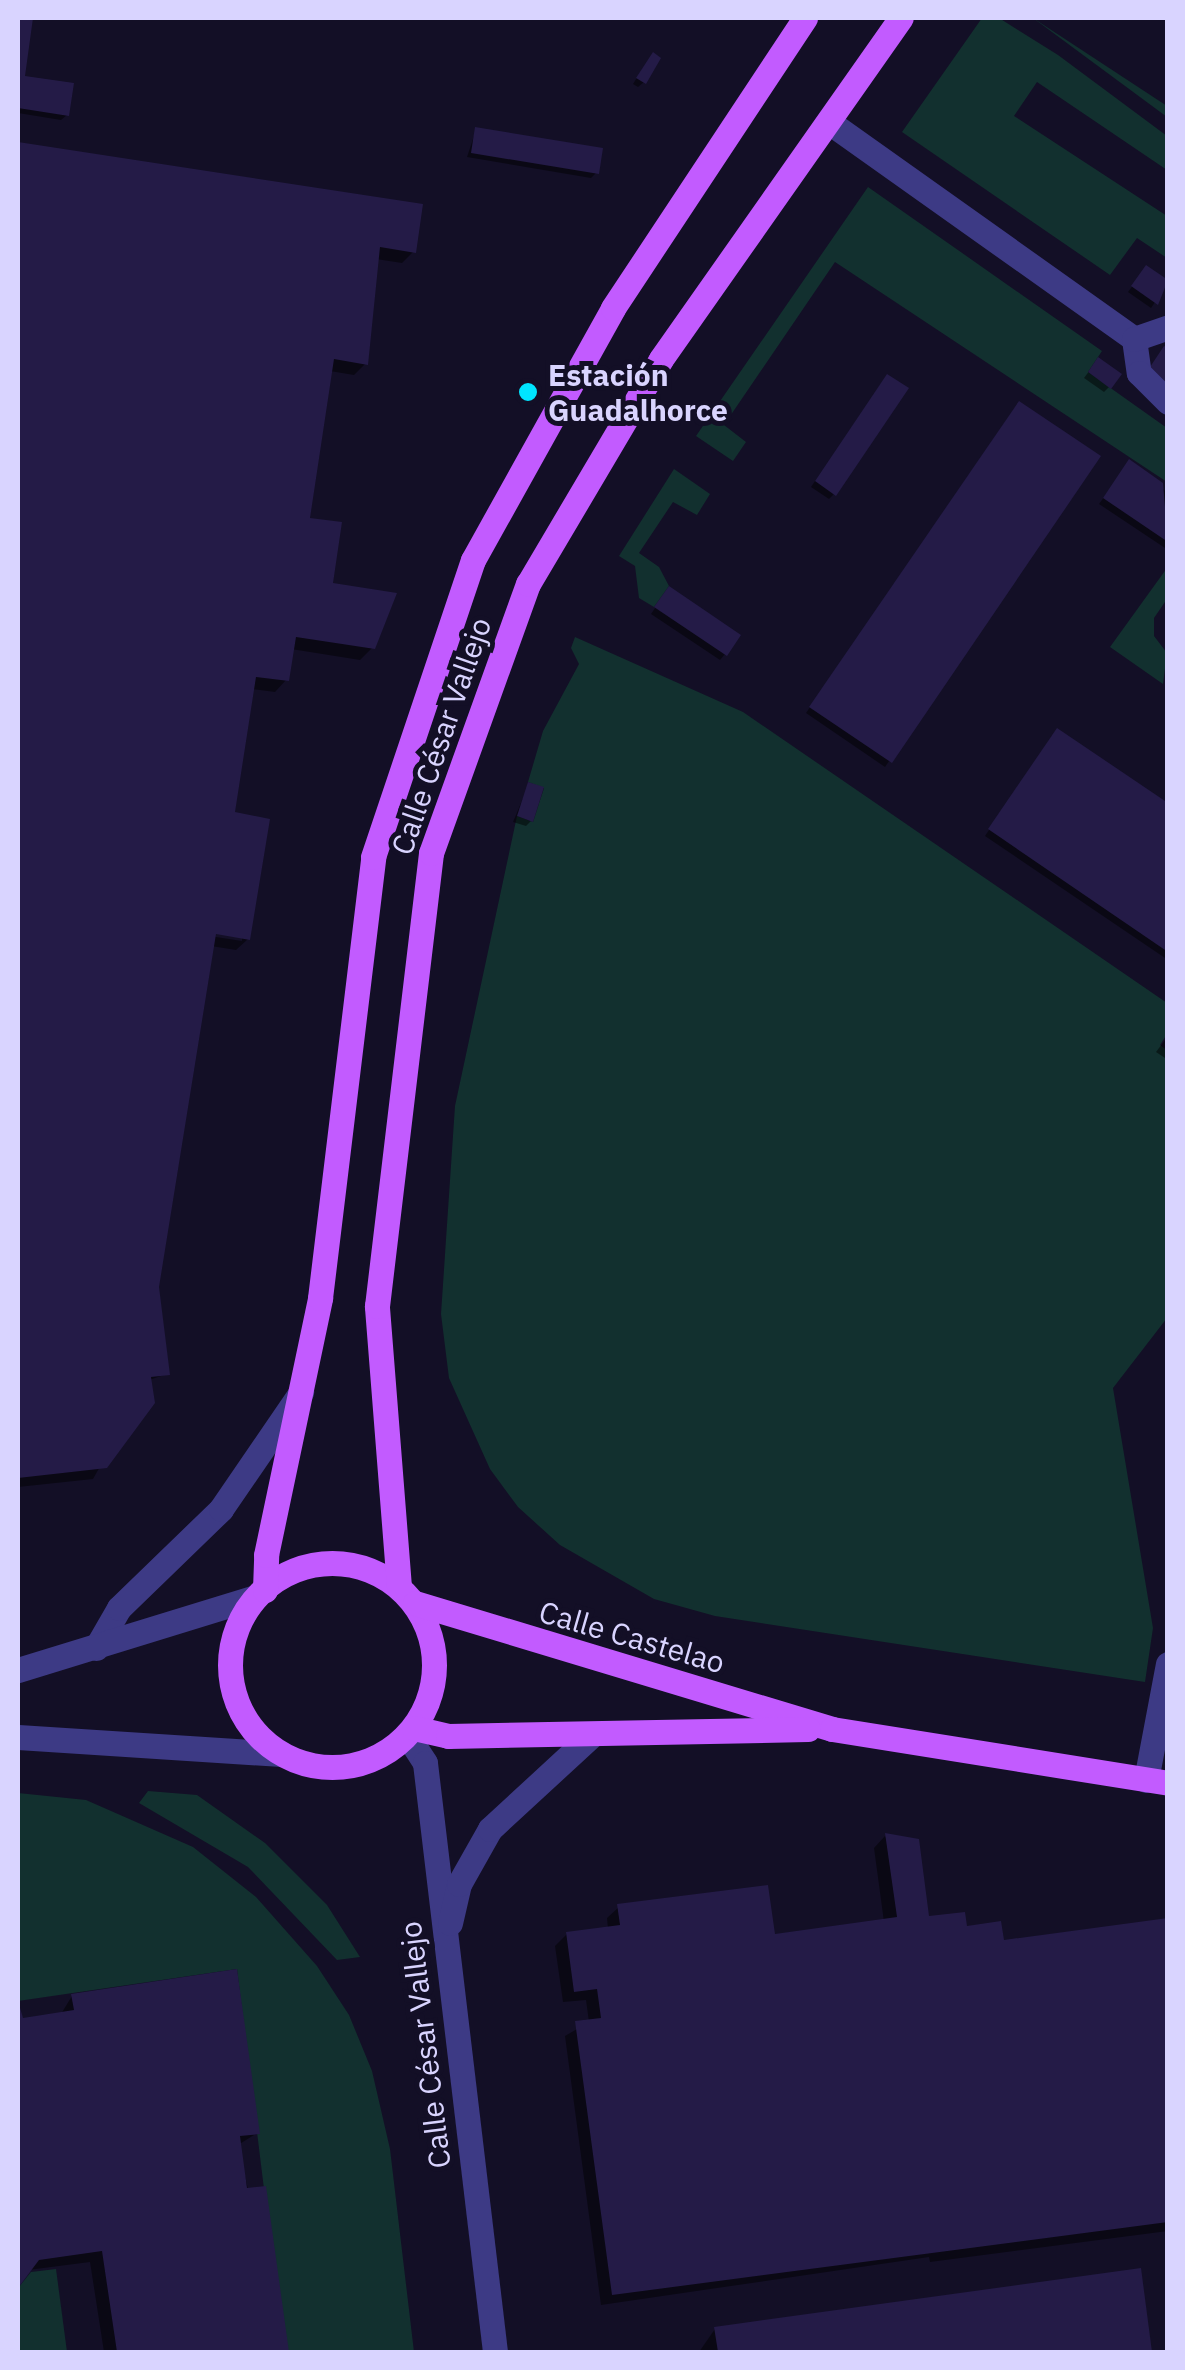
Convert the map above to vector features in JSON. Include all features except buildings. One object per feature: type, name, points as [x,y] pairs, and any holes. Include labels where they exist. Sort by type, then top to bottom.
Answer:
[{"type":"main road","name":"Calle César Vallejo","points":[[260,1594],[320,1298],[373,857],[472,560],[613,308],[805,18]]},
{"type":"main road","name":"Calle César Vallejo","points":[[407,1595],[376,1306],[430,853],[528,584],[661,360],[901,18]]},
{"type":"main road","points":[[344,1562],[407,1595],[432,1644],[432,1688],[410,1731],[380,1756],[347,1766],[313,1766],[281,1754],[245,1718],[230,1668],[232,1643],[260,1594],[284,1574],[344,1562]]},
{"type":"main road","name":"Calle Castelao","points":[[407,1595],[832,1728],[1157,1781]]},
{"type":"main road","name":"Calle Castelao","points":[[410,1731],[448,1736],[592,1735],[832,1728]]},
{"type":"street","points":[[829,122],[1134,339],[1139,372],[1168,402]]},
{"type":"street","points":[[1134,339],[1168,327]]},
{"type":"street","points":[[96,1648],[119,1608],[221,1509],[302,1391]]},
{"type":"street","points":[[18,1670],[260,1594]]},
{"type":"street","points":[[1157,1781],[1168,1664]]},
{"type":"street","name":"Calle César Vallejo","points":[[410,1731],[425,1763],[494,2352]]},
{"type":"street","points":[[445,1943],[459,1884],[490,1829],[592,1735]]},
{"type":"street","points":[[18,1738],[281,1754]]},
{"type":"green space","points":[[982,18],[999,18],[1058,55],[1167,136],[1167,170],[1037,82],[1014,116],[1167,216],[1167,258],[1137,238],[1110,275],[902,132]]},
{"type":"green space","points":[[1033,18],[1167,106],[1167,117]]},
{"type":"green space","points":[[868,187],[1102,351],[1088,372],[1167,428],[1167,482],[835,262],[724,425],[746,442],[733,461],[696,436]]},
{"type":"green space","points":[[674,469],[710,494],[697,515],[673,502],[639,553],[659,567],[669,586],[654,607],[639,598],[635,566],[619,556]]},
{"type":"green space","points":[[1167,568],[1167,599],[1154,618],[1154,636],[1167,653],[1163,684],[1110,647]]},
{"type":"green space","points":[[575,637],[743,712],[1167,1003],[1167,1034],[1160,1045],[1168,1051],[1167,1318],[1113,1388],[1153,1628],[1145,1682],[715,1616],[654,1599],[560,1545],[518,1507],[490,1469],[449,1378],[441,1314],[455,1106],[517,816],[533,822],[544,788],[528,782],[543,731],[579,664],[571,648]]},
{"type":"green space","points":[[148,1791],[197,1795],[265,1843],[327,1905],[360,1957],[337,1960],[248,1867],[139,1803]]},
{"type":"green space","points":[[18,1793],[86,1800],[193,1847],[256,1897],[317,1966],[349,2015],[372,2071],[390,2149],[414,2352],[284,2352],[237,1969],[18,2001]]},
{"type":"green space","points":[[56,2269],[67,2352],[18,2352],[18,2288],[31,2272]]},
{"type":"place","name":"Estación Guadalhorce","points":[[528,392]]}]
